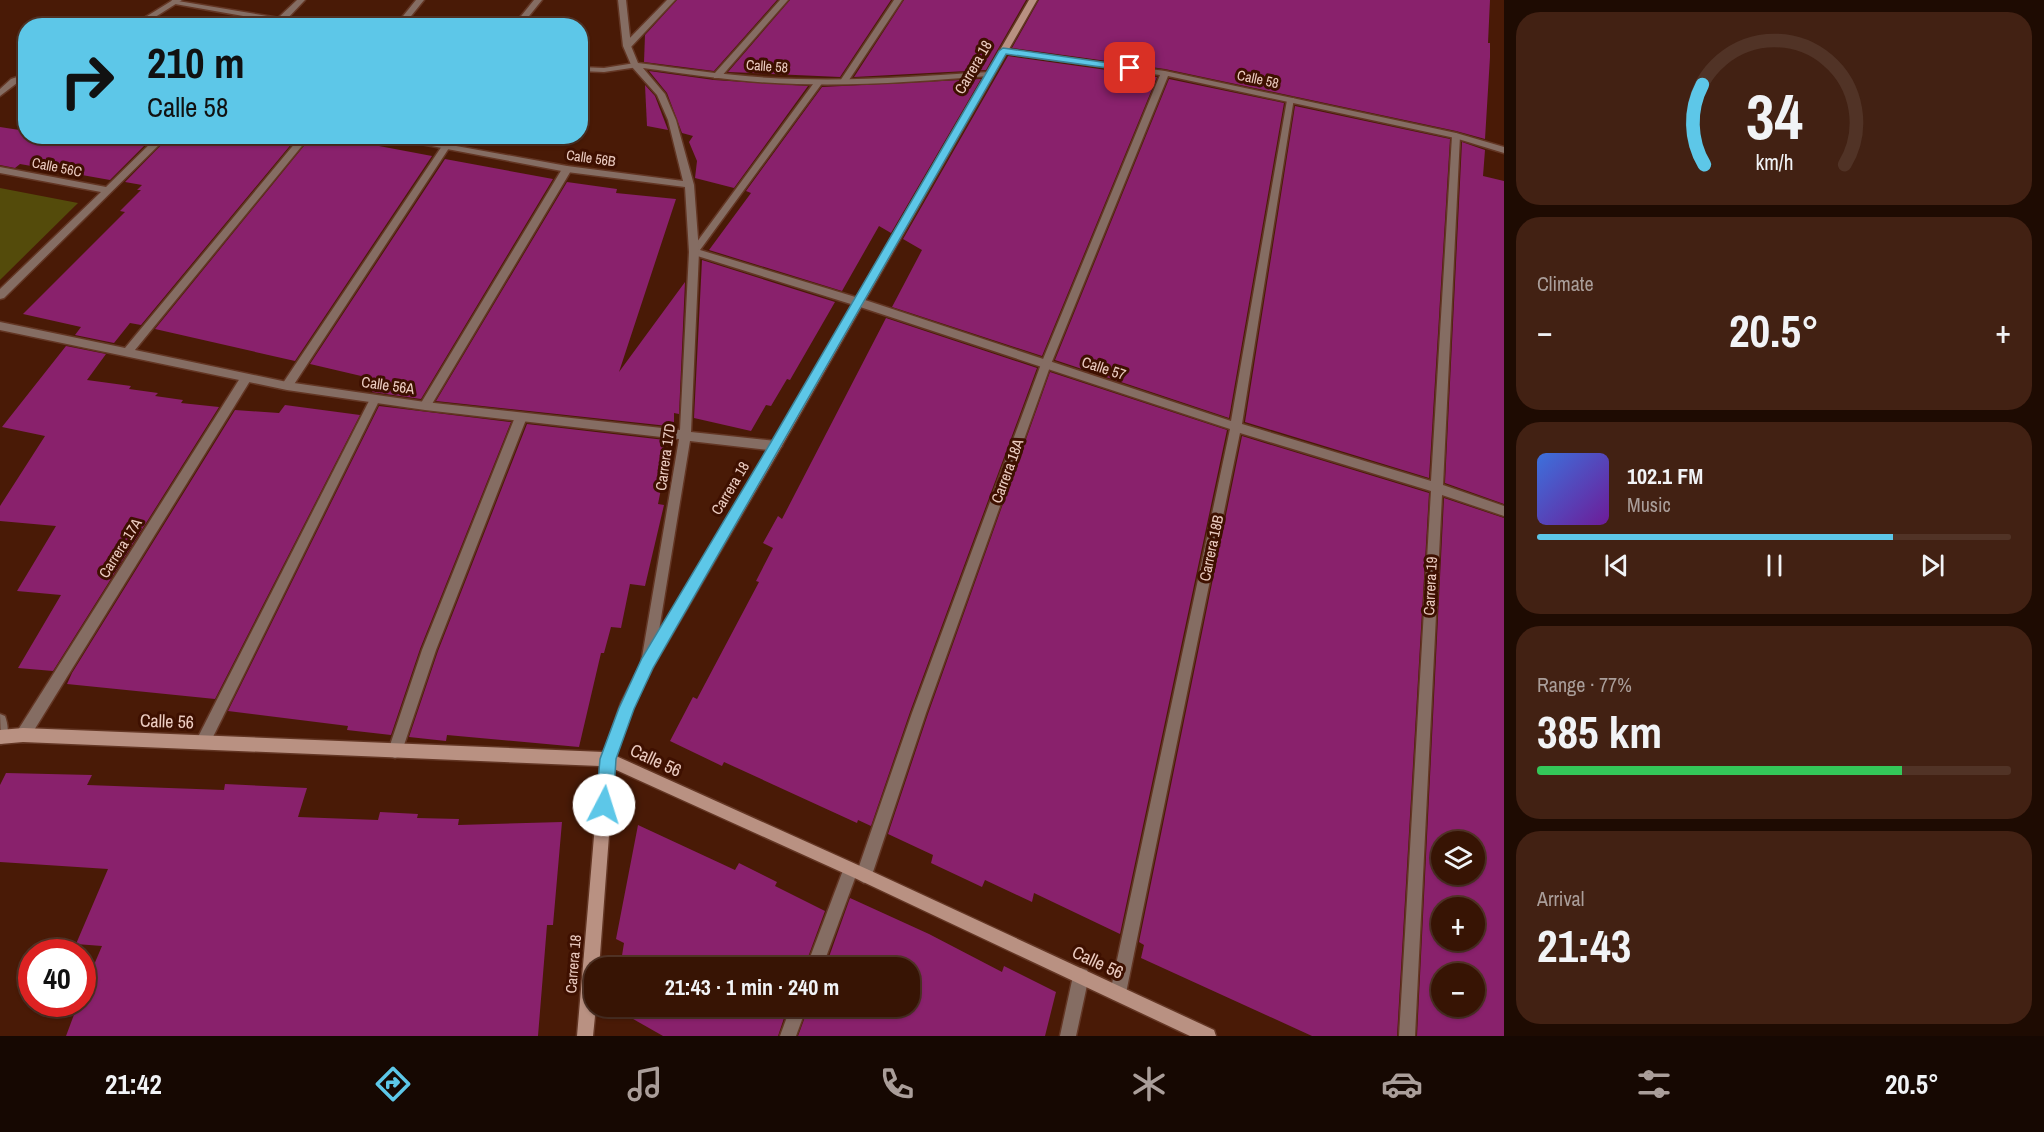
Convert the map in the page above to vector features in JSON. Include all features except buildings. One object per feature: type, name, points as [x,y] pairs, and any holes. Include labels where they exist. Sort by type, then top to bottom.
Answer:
[{"type":"street","points":[[283,18],[301,0]]},
{"type":"street","points":[[405,18],[420,0]]},
{"type":"street","points":[[523,18],[538,0]]},
{"type":"street","points":[[622,0],[627,46],[635,65]]},
{"type":"street","points":[[627,46],[671,0]]},
{"type":"street","points":[[717,75],[784,0]]},
{"type":"street","points":[[844,81],[898,0]]},
{"type":"street","name":"Carrera 18","points":[[585,1036],[608,759],[627,708],[648,663],[1033,0]]},
{"type":"street","points":[[148,18],[176,1],[270,18]]},
{"type":"street","name":"Calle 58","points":[[1003,51],[1165,73],[1456,136],[1504,150]]},
{"type":"street","name":"Calle 58","points":[[588,69],[604,70],[635,65],[717,75],[819,82],[989,75]]},
{"type":"street","name":"Carrera 17D","points":[[635,65],[662,94],[668,106],[688,185],[694,252],[685,435],[648,663]]},
{"type":"street","name":"Carrera 18A","points":[[819,957],[857,873],[919,713],[1046,364],[1165,73]]},
{"type":"street","points":[[0,79],[18,81]]},
{"type":"street","points":[[0,93],[18,80]]},
{"type":"street","points":[[694,252],[819,82]]},
{"type":"street","name":"Carrera 18B","points":[[1118,993],[1236,427],[1291,100]]},
{"type":"street","name":"Carrera 19","points":[[1407,1036],[1435,487],[1456,136]]},
{"type":"street","points":[[0,296],[156,144]]},
{"type":"street","points":[[127,353],[299,144]]},
{"type":"street","name":"Calle 56B","points":[[424,144],[567,169],[688,185]]},
{"type":"street","points":[[287,386],[445,148]]},
{"type":"street","points":[[425,406],[567,169]]},
{"type":"street","name":"Calle 56C","points":[[0,170],[109,190]]},
{"type":"street","name":"Calle 57","points":[[694,252],[858,302],[1236,427],[1435,487],[1504,511]]},
{"type":"street","name":"Calle 56A","points":[[0,326],[287,386],[425,406],[776,446]]},
{"type":"street","name":"Carrera 17A","points":[[23,735],[246,378]]},
{"type":"street","points":[[203,742],[375,399]]},
{"type":"street","points":[[395,751],[429,650],[521,417]]},
{"type":"street","points":[[0,720],[1,737]]},
{"type":"street","name":"Calle 56","points":[[1,737],[23,735],[608,759],[1208,1036]]},
{"type":"street","points":[[1068,1036],[1081,976]]},
{"type":"street","points":[[788,1036],[795,1017]]},
{"type":"shaded area","points":[[0,188],[78,203],[0,280]]},
{"type":"route","points":[[604,805],[608,759],[627,708],[648,663],[776,446],[1003,51],[1130,68]]}]
